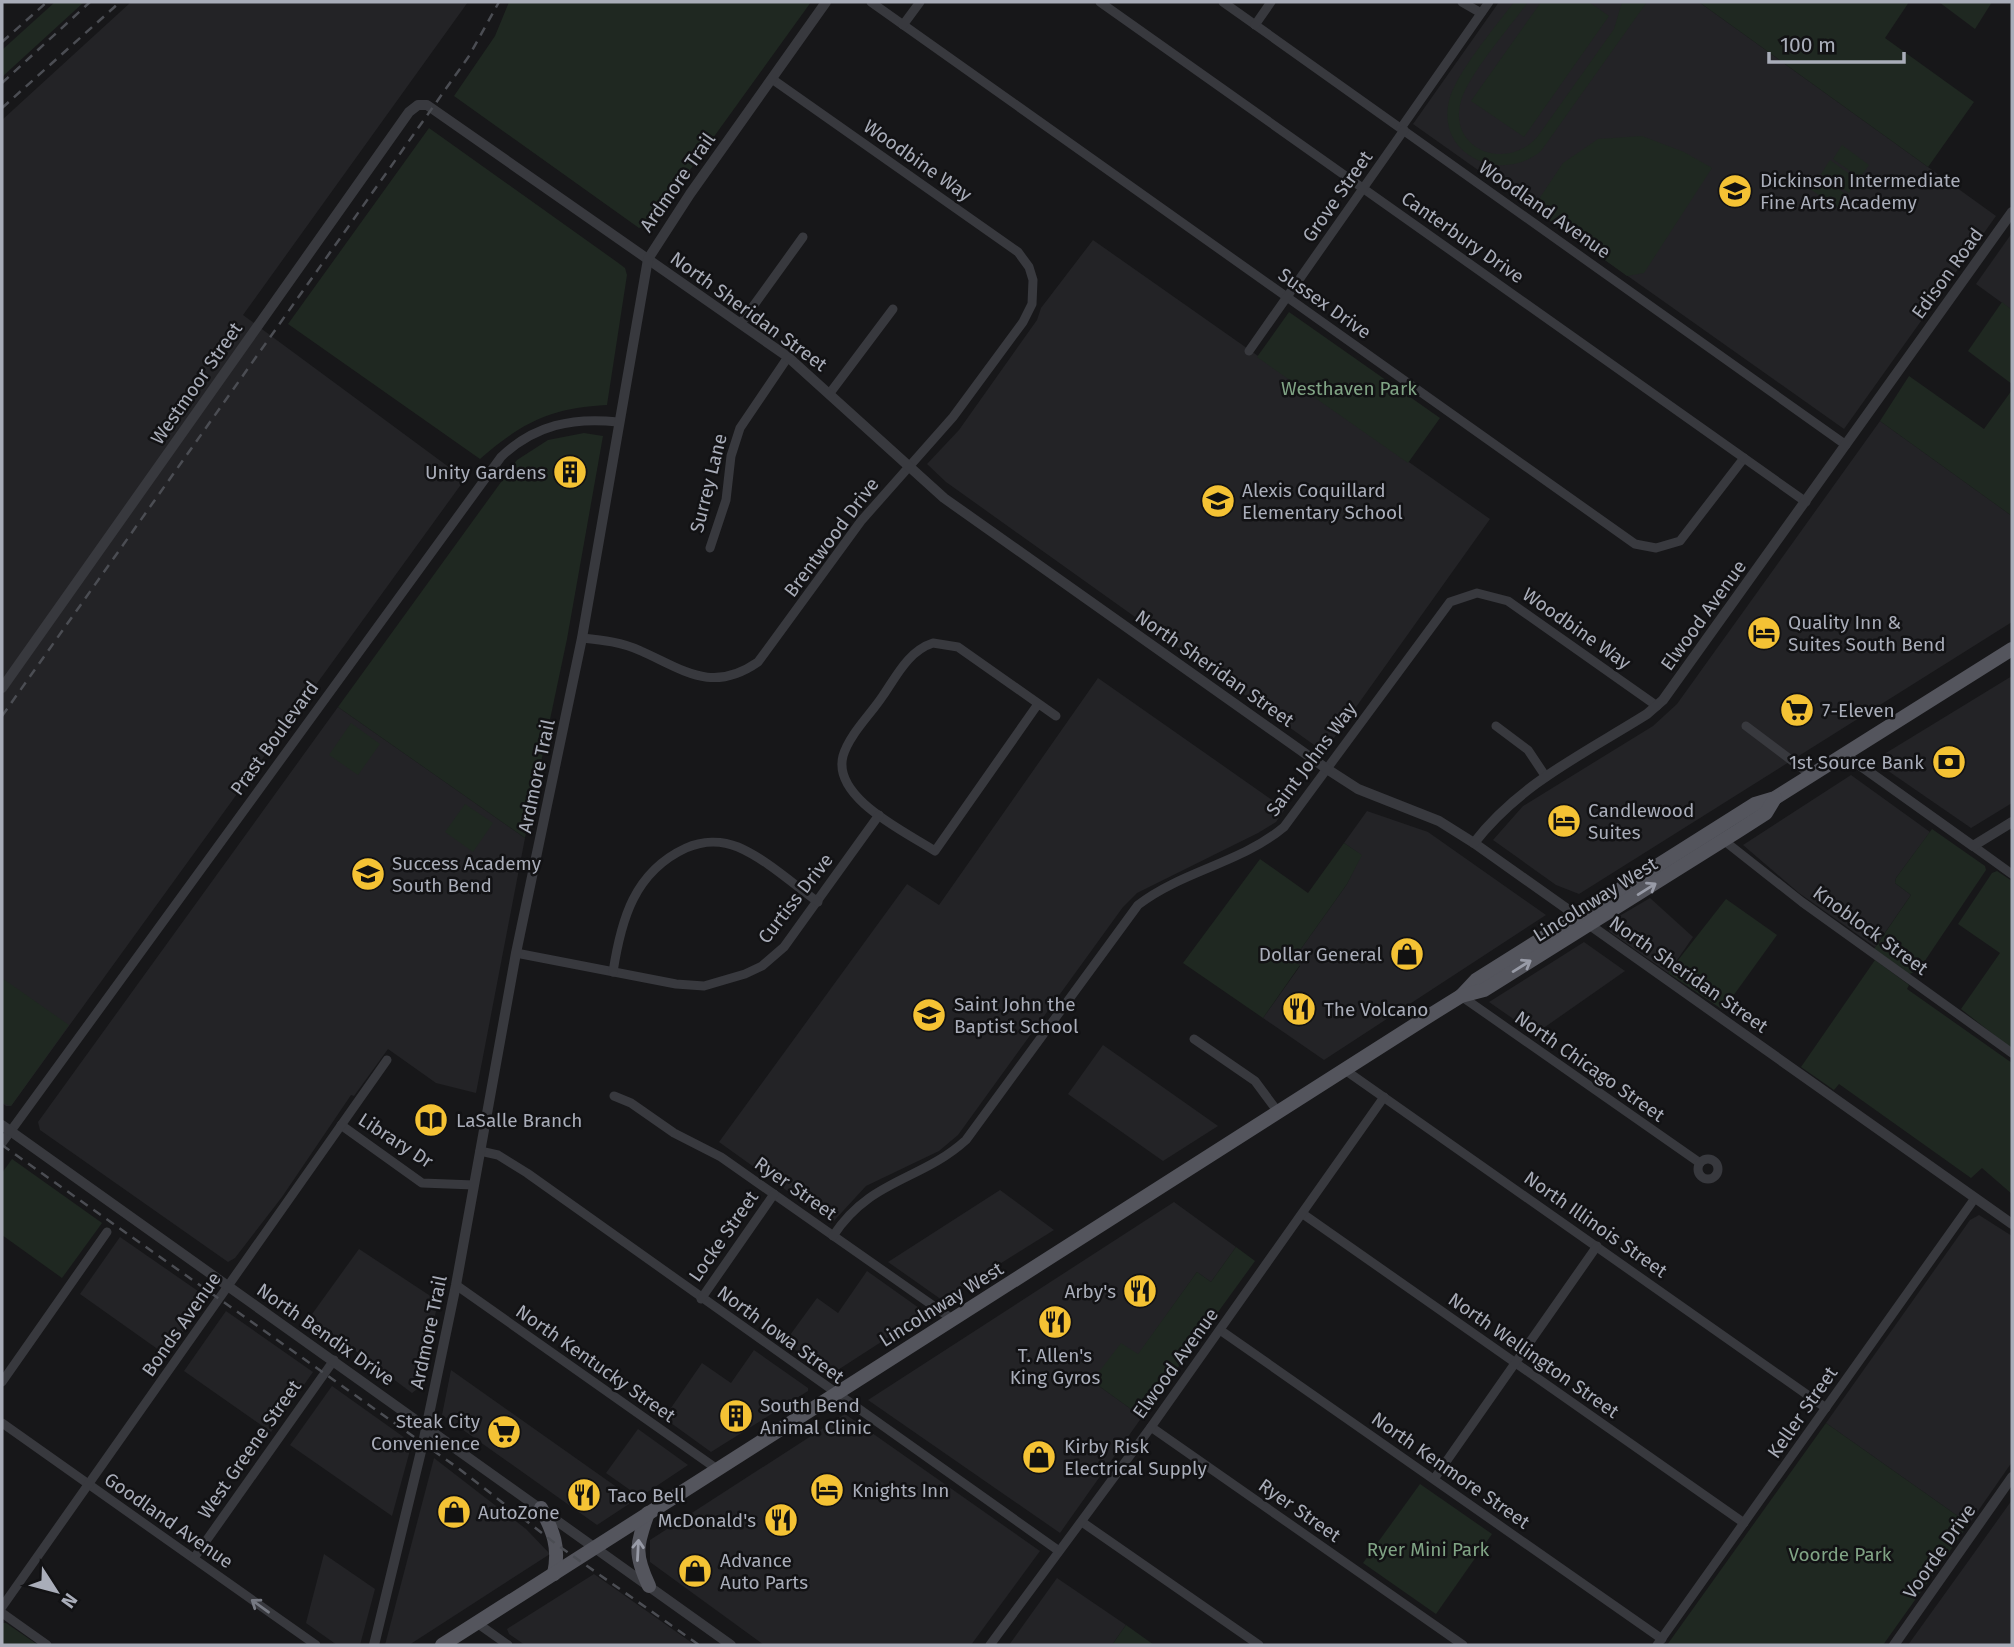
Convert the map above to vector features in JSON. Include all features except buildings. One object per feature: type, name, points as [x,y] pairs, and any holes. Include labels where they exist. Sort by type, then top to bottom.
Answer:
[{"type":"main road","name":"Lincolnway West","points":[[442,1645],[1461,996],[1484,990],[1582,921],[1718,836],[1766,813],[1775,799],[1811,775],[2012,649]]},
{"type":"main road","points":[[541,1508],[555,1535],[558,1556],[554,1574]]},
{"type":"main road","points":[[648,1514],[636,1550],[637,1560],[649,1586]]},
{"type":"street","name":"Ardmore Trail","points":[[374,1645],[426,1427],[456,1285],[516,953],[582,638],[648,260],[662,234],[826,2]]},
{"type":"street","name":"Sussex Drive","points":[[871,2],[1635,544],[1656,548],[1679,541],[1744,458]]},
{"type":"street","points":[[903,25],[920,2]]},
{"type":"street","name":"Canterbury Drive","points":[[1100,2],[1806,502]]},
{"type":"street","name":"Woodland Avenue","points":[[1223,2],[1846,445]]},
{"type":"street","points":[[1255,24],[1271,2]]},
{"type":"street","points":[[1462,2],[1481,13]]},
{"type":"street","name":"Grove Street","points":[[1249,351],[1364,189],[1489,2]]},
{"type":"street","name":"Woodbine Way","points":[[772,79],[1009,244],[1024,259],[1033,280]]},
{"type":"street","name":"North Sheridan Street","points":[[422,104],[433,107],[788,357],[957,507],[1327,769],[1358,789],[1432,818],[1474,843],[2012,1224]]},
{"type":"street","name":"Westmoor Street","points":[[2,688],[409,112],[422,104]]},
{"type":"street","name":"Edison Road","points":[[1909,355],[2012,212]]},
{"type":"street","points":[[741,323],[803,237]]},
{"type":"street","name":"Brentwood Drive","points":[[582,638],[629,646],[682,672],[705,677],[723,677],[748,668],[768,652],[861,521],[953,417],[1023,322],[1032,304],[1033,280]]},
{"type":"street","points":[[830,393],[893,309]]},
{"type":"street","name":"Elwood Avenue","points":[[1474,843],[1508,803],[1657,706],[1909,355]]},
{"type":"street","name":"Surrey Lane","points":[[710,548],[723,510],[731,456],[740,428],[788,357]]},
{"type":"street","name":"Prast Boulevard","points":[[2,1143],[6,1128],[501,457],[530,434],[557,424],[583,420],[618,422]]},
{"type":"street","name":"Woodbine Way","points":[[1437,615],[1450,602],[1466,594],[1498,596],[1657,706]]},
{"type":"street","name":"Saint Johns Way","points":[[833,1236],[853,1210],[871,1194],[943,1158],[966,1140],[1130,913],[1160,890],[1274,835],[1293,817],[1437,615]]},
{"type":"street","points":[[1038,704],[935,851],[879,815],[849,789],[842,775],[843,757],[850,743],[917,650],[933,643],[958,647],[1056,716]]},
{"type":"street","points":[[1496,726],[1528,750],[1546,777]]},
{"type":"street","points":[[1746,726],[1811,775]]},
{"type":"street","points":[[1844,754],[2012,874]]},
{"type":"street","name":"Curtiss Drive","points":[[516,953],[676,984],[704,986],[745,974],[762,965],[784,947],[879,815]]},
{"type":"street","points":[[1973,846],[2012,822]]},
{"type":"street","name":"Knoblock Street","points":[[1718,836],[1802,902],[2012,1053]]},
{"type":"street","points":[[613,971],[624,919],[636,891],[662,862],[693,845],[715,842],[737,846],[818,902]]},
{"type":"street","name":"North Chicago Street","points":[[1461,996],[1700,1163]]},
{"type":"street","points":[[1194,1039],[1255,1081],[1278,1112]]},
{"type":"street","name":"Bonds Avenue","points":[[2,1607],[387,1060]]},
{"type":"street","name":"North Illinois Street","points":[[1345,1070],[1826,1408]]},
{"type":"street","name":"Ryer Street","points":[[614,1097],[631,1103],[674,1133],[721,1157],[952,1319]]},
{"type":"street","name":"Elwood Avenue","points":[[990,1645],[1151,1427],[1384,1097]]},
{"type":"street","name":"Library Dr","points":[[341,1125],[422,1183],[474,1185]]},
{"type":"street","name":"North Bendix Drive","points":[[6,1128],[731,1645]]},
{"type":"street","name":"North Iowa Street","points":[[480,1151],[498,1154],[527,1173],[1059,1551]]},
{"type":"street","name":"Locke Street","points":[[701,1299],[774,1194]]},
{"type":"street","name":"Keller Street","points":[[1659,1642],[1975,1198]]},
{"type":"street","name":"North Wellington Street","points":[[1303,1214],[1744,1523]]},
{"type":"street","points":[[2,1382],[107,1232]]},
{"type":"street","points":[[1434,1479],[1597,1246]]},
{"type":"street","name":"North Kentucky Street","points":[[456,1285],[717,1469]]},
{"type":"street","name":"North Kenmore Street","points":[[1220,1330],[1434,1479],[1659,1642]]},
{"type":"street","name":"West Greene Street","points":[[194,1558],[334,1360]]},
{"type":"street","name":"Goodland Avenue","points":[[2,1423],[316,1645]]},
{"type":"street","name":"Ryer Street","points":[[1151,1427],[1463,1645]]},
{"type":"street","name":"Voorde Drive","points":[[1894,1645],[2012,1477]]},
{"type":"street","points":[[1082,1522],[1259,1645]]},
{"type":"street","points":[[2,1613],[47,1645]]},
{"type":"street","points":[[477,1623],[508,1645]]},
{"type":"shaded area","points":[[131,2],[468,2],[243,315],[465,479],[11,1106],[6,1106],[2,1103],[2,120]]},
{"type":"shaded area","name":"Dickinson Intermediate Fine Arts Academy","points":[[1499,2],[1699,2],[1996,216],[1844,429],[1413,124]]},
{"type":"shaded area","points":[[2012,233],[2012,310],[1976,284]]},
{"type":"shaded area","name":"Alexis Coquillard Elementary School","points":[[1093,240],[1490,519],[1324,752],[946,482],[927,464],[959,430],[1037,320],[1041,308]]},
{"type":"shaded area","points":[[1880,421],[2012,516],[2012,622],[1579,894],[1556,885],[1493,840],[1523,806],[1653,726],[1677,704]]},
{"type":"shaded area","points":[[2012,676],[2012,803],[1971,828],[1881,766],[1881,756]]},
{"type":"shaded area","name":"Saint John the Baptist School","points":[[1098,678],[1285,809],[1276,822],[1258,833],[1137,893],[1123,907],[958,1135],[939,1151],[866,1186],[832,1223],[719,1142],[907,884],[939,905]]},
{"type":"shaded area","points":[[338,707],[525,838],[476,1093],[436,1083],[388,1049],[354,1096],[351,1095],[282,1197],[235,1258],[228,1262],[40,1130],[38,1122]]},
{"type":"shaded area","points":[[1851,775],[1930,832],[1896,878],[1895,883],[1911,895],[1875,947],[1799,893],[1743,845]]},
{"type":"shaded area","points":[[1367,811],[1428,832],[1546,915],[1324,1060],[1263,1018],[1300,966],[1293,960],[1347,884],[1361,855],[1344,843]]},
{"type":"shaded area","points":[[1650,898],[1693,937],[1668,973],[1610,932],[1607,927],[1611,921]]},
{"type":"shaded area","points":[[1584,942],[1625,971],[1535,1034],[1489,1002]]},
{"type":"shaded area","points":[[1103,1045],[1218,1126],[1163,1161],[1068,1094]]},
{"type":"shaded area","points":[[1000,1190],[1054,1230],[942,1300],[888,1262]]},
{"type":"shaded area","points":[[1174,1202],[1236,1247],[1211,1282],[1197,1272],[1138,1355],[1092,1381],[1142,1417],[1060,1533],[868,1400]]},
{"type":"shaded area","points":[[1979,1215],[2012,1236],[2012,1462],[1969,1524],[1826,1423],[1970,1220]]},
{"type":"shaded area","points":[[120,1237],[208,1298],[166,1355],[80,1294]]},
{"type":"shaded area","points":[[359,1249],[438,1301],[421,1386],[412,1393],[310,1317]]},
{"type":"shaded area","points":[[867,1271],[926,1313],[830,1375],[785,1342],[817,1298],[838,1313]]},
{"type":"shaded area","points":[[226,1311],[313,1372],[271,1432],[184,1371]]},
{"type":"shaded area","points":[[754,1350],[808,1388],[808,1391],[711,1452],[664,1418],[702,1363],[731,1383]]},
{"type":"shaded area","points":[[451,1370],[635,1500],[597,1525],[442,1415]]},
{"type":"shaded area","points":[[332,1386],[412,1443],[392,1516],[290,1445]]},
{"type":"shaded area","points":[[845,1414],[1040,1551],[971,1645],[764,1645],[650,1562],[650,1540]]},
{"type":"shaded area","points":[[638,1429],[688,1465],[640,1497],[606,1473]]},
{"type":"shaded area","points":[[434,1458],[526,1529],[550,1554],[409,1645],[385,1645]]},
{"type":"shaded area","points":[[2012,1500],[2012,1645],[1908,1645],[1967,1563]]},
{"type":"shaded area","points":[[324,1554],[375,1589],[360,1645],[337,1645],[306,1623]]},
{"type":"shaded area","points":[[594,1574],[695,1645],[525,1645],[509,1634],[507,1629]]},
{"type":"shaded area","points":[[1057,1578],[1126,1625],[1112,1645],[1009,1645]]},
{"type":"green space","points":[[55,2],[84,2],[2,77],[2,50]]},
{"type":"green space","points":[[509,2],[811,2],[651,224],[639,228],[454,96],[495,36]]},
{"type":"green space","points":[[1514,2],[1528,2],[1490,51],[1461,101],[1459,118],[1463,132],[1471,143],[1496,154],[1511,153],[1525,147],[1538,136],[1614,29],[1622,2],[1647,2],[1541,151],[1525,161],[1508,165],[1491,164],[1462,150],[1452,137],[1448,120],[1449,101],[1467,64]]},
{"type":"green space","points":[[1541,2],[1589,2],[1609,16],[1524,137],[1471,101]]},
{"type":"green space","points":[[1699,2],[1909,2],[1885,38],[1974,102],[1928,167]]},
{"type":"green space","points":[[1939,2],[1992,2],[1975,29]]},
{"type":"green space","points":[[429,128],[617,262],[625,268],[627,275],[607,405],[569,410],[538,419],[510,435],[480,459],[288,324]]},
{"type":"green space","points":[[1642,136],[1684,152],[1712,168],[1644,273],[1627,276],[1533,208],[1563,163],[1598,139]]},
{"type":"green space","points":[[1842,145],[1869,165],[1860,178],[1833,159]]},
{"type":"green space","points":[[1830,160],[1858,180],[1849,193],[1821,174]]},
{"type":"green space","points":[[1820,176],[1847,195],[1838,208],[1810,189]]},
{"type":"green space","points":[[2002,302],[2012,310],[2012,384],[1968,351]]},
{"type":"green space","name":"Westhaven Park","points":[[1289,312],[1440,418],[1408,463],[1257,357]]},
{"type":"green space","points":[[1909,376],[1984,429],[2012,390],[2012,516],[1880,421]]},
{"type":"green space","points":[[584,433],[603,436],[567,639],[525,838],[338,707],[517,460],[548,440]]},
{"type":"green space","points":[[351,723],[380,744],[358,775],[329,755]]},
{"type":"green space","points":[[465,804],[493,823],[473,852],[445,832]]},
{"type":"green space","points":[[1932,829],[1985,866],[1986,870],[1918,971],[1909,974],[1874,949],[1911,895],[1895,883],[1896,878]]},
{"type":"green space","points":[[1344,843],[1362,855],[1347,884],[1293,960],[1300,965],[1263,1018],[1183,963],[1260,859],[1308,893]]},
{"type":"green space","points":[[1997,871],[2012,881],[2012,1049],[1961,1009],[2000,953],[1958,924],[1992,873]]},
{"type":"green space","points":[[1726,899],[1777,935],[1723,1010],[1668,973]]},
{"type":"green space","points":[[1875,960],[1909,985],[1907,989],[2012,1063],[2012,1194],[1982,1168],[1971,1178],[1839,1084],[1834,1090],[1801,1067]]},
{"type":"green space","points":[[2,978],[69,1025],[11,1106],[2,1103]]},
{"type":"green space","points":[[12,1159],[102,1223],[62,1278],[2,1235],[2,1173]]},
{"type":"green space","points":[[1236,1247],[1255,1261],[1142,1417],[1092,1381],[1121,1343],[1138,1354],[1197,1272],[1211,1282]]},
{"type":"green space","name":"Voorde Park","points":[[1826,1423],[1969,1524],[1883,1645],[1667,1645]]},
{"type":"green space","name":"Ryer Mini Park","points":[[1420,1484],[1492,1534],[1436,1614],[1363,1563]]},
{"type":"green space","points":[[2,1623],[6,1623],[38,1645],[2,1645]]},
{"type":"green space","points":[[1126,1625],[1154,1645],[1112,1645]]},
{"type":"railway","points":[[2,42],[47,2]]},
{"type":"railway","points":[[2,83],[90,2]]},
{"type":"railway","points":[[2,108],[120,2]]},
{"type":"railway","points":[[2,716],[469,56],[499,2]]},
{"type":"railway","points":[[2,1145],[458,1468],[556,1544],[699,1645]]},
{"type":"place","name":"Dickinson Intermediate Fine Arts Academy","points":[[1735,191]]},
{"type":"place","name":"Unity Gardens","points":[[570,472]]},
{"type":"place","name":"Alexis Coquillard Elementary School","points":[[1218,501]]},
{"type":"place","name":"Quality Inn & Suites South Bend","points":[[1764,633]]},
{"type":"place","name":"7-Eleven","points":[[1797,710]]},
{"type":"place","name":"1st Source Bank","points":[[1949,762]]},
{"type":"place","name":"Candlewood Suites","points":[[1564,821]]},
{"type":"place","name":"Success Academy South Bend","points":[[368,874]]},
{"type":"place","name":"Dollar General","points":[[1407,954]]},
{"type":"place","name":"The Volcano","points":[[1299,1009]]},
{"type":"place","name":"Saint John the Baptist School","points":[[929,1015]]},
{"type":"place","name":"LaSalle Branch","points":[[431,1120]]},
{"type":"place","name":"Arby's","points":[[1140,1291]]},
{"type":"place","name":"T. Allen's King Gyros","points":[[1055,1322]]},
{"type":"place","name":"South Bend Animal Clinic","points":[[736,1416]]},
{"type":"place","name":"Steak City Convenience","points":[[504,1432]]},
{"type":"place","name":"Kirby Risk Electrical Supply","points":[[1039,1457]]},
{"type":"place","name":"Knights Inn","points":[[827,1490]]},
{"type":"place","name":"Taco Bell","points":[[584,1495]]},
{"type":"place","name":"AutoZone","points":[[454,1512]]},
{"type":"place","name":"McDonald's","points":[[781,1520]]},
{"type":"place","name":"Advance Auto Parts","points":[[695,1571]]}]
